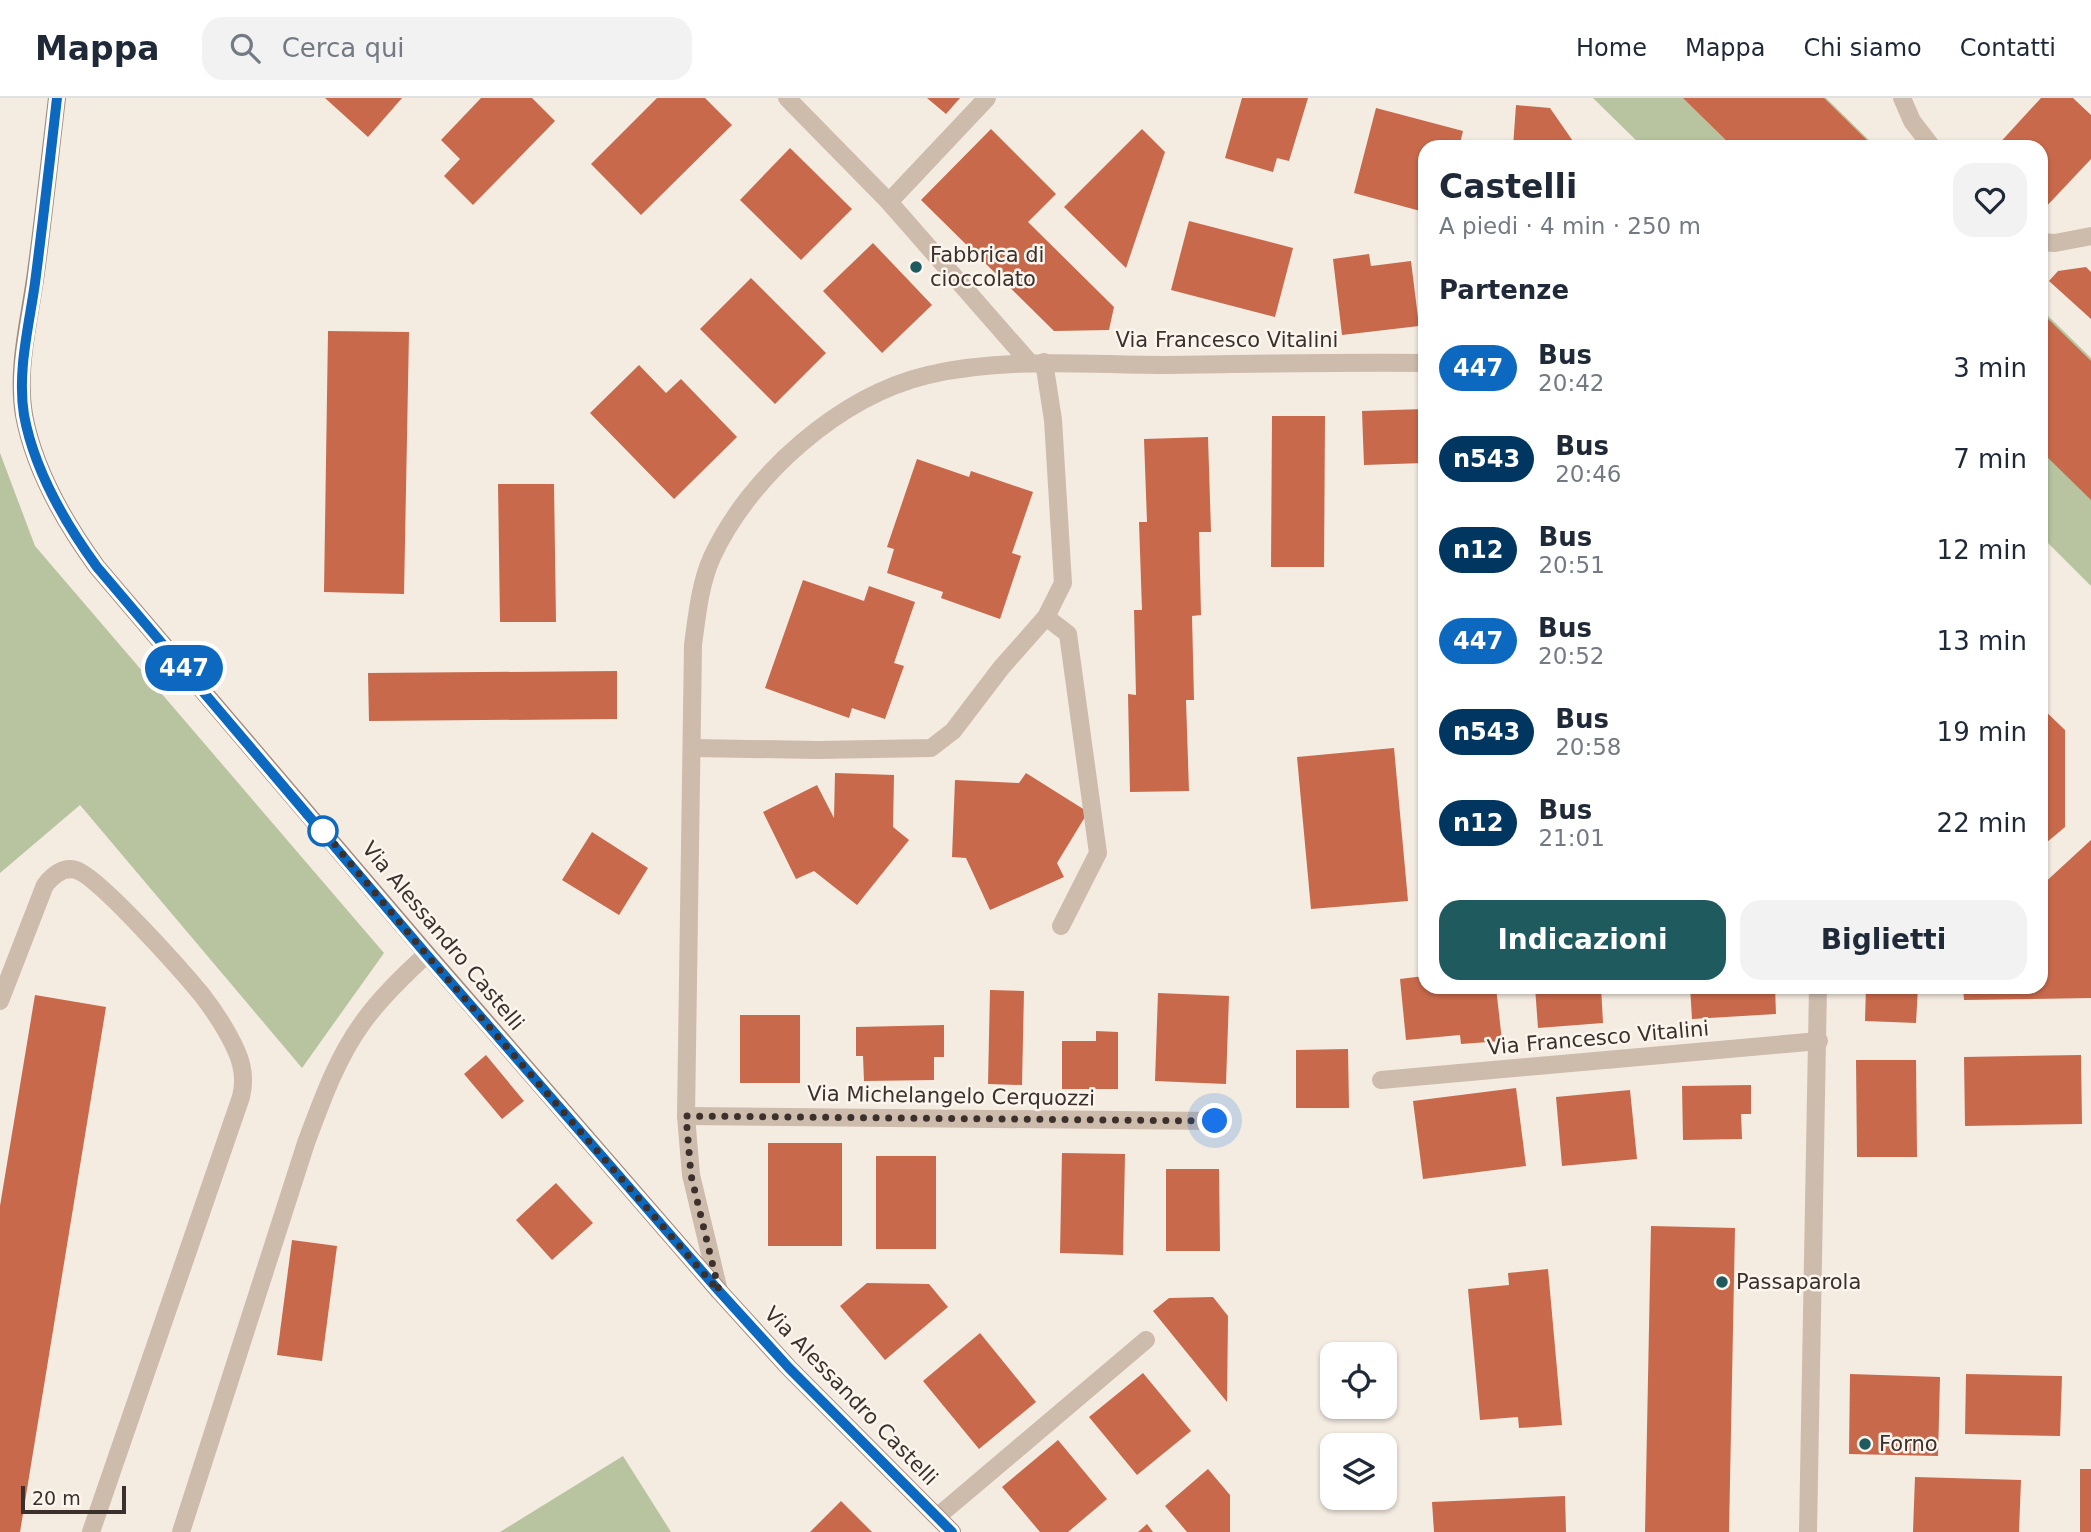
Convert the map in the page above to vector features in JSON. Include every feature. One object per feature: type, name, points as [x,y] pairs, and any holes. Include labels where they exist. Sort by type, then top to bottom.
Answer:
[{"type":"street","name":"Via Alessandro Castelli","points":[[57,98],[21,384],[24,414],[31,441],[70,526],[97,567],[426,954],[719,1291],[789,1368],[952,1532]]},
{"type":"street","points":[[692,748],[931,748],[953,730],[1001,668],[1046,617],[1063,583],[1053,420],[1037,362],[889,201],[788,98]]},
{"type":"street","points":[[889,201],[988,98]]},
{"type":"street","points":[[1902,98],[1912,121],[1927,140]]},
{"type":"street","points":[[2048,243],[2091,236]]},
{"type":"street","name":"Via Alessandro Castelli","points":[[719,1291],[691,1175],[686,1116],[693,645],[704,580],[722,538],[745,502],[771,472],[822,426],[875,395],[902,383],[930,375],[1037,362]]},
{"type":"street","name":"Via Francesco Vitalini","points":[[1037,362],[1162,365],[1418,363]]},
{"type":"street","points":[[1046,617],[1068,634],[1098,853],[1061,926]]},
{"type":"street","points":[[0,1001],[45,885],[59,871],[76,870],[105,890],[201,994],[237,1052],[243,1077],[241,1097],[91,1532]]},
{"type":"street","points":[[181,1532],[306,1143],[323,1099],[360,1026],[388,992],[426,954]]},
{"type":"street","points":[[1808,1532],[1818,994]]},
{"type":"street","name":"Via Francesco Vitalini","points":[[1381,1080],[1819,1041]]},
{"type":"street","name":"Via Michelangelo Cerquozzi","points":[[686,1116],[1215,1121]]},
{"type":"street","points":[[937,1517],[1146,1340]]},
{"type":"green space","points":[[1593,98],[1826,98],[1869,140],[1636,140]]},
{"type":"green space","points":[[2048,316],[2091,358],[2091,586],[2048,543]]},
{"type":"green space","points":[[0,453],[35,546],[384,953],[302,1068],[80,805],[0,873]]},
{"type":"green space","points":[[623,1456],[671,1532],[500,1532]]},
{"type":"building","points":[[325,98],[402,98],[368,137]]},
{"type":"building","points":[[481,98],[532,98],[555,121],[473,205],[444,176],[460,159],[441,140]]},
{"type":"building","points":[[657,98],[705,98],[732,125],[641,215],[591,164]]},
{"type":"building","points":[[927,98],[960,98],[946,114]]},
{"type":"building","points":[[1242,98],[1308,98],[1289,161],[1277,158],[1273,172],[1225,158]]},
{"type":"building","points":[[1683,98],[1824,98],[1867,140],[1726,140]]},
{"type":"building","points":[[2041,98],[2073,98],[2091,115],[2091,159],[2048,205],[2048,140],[2002,140]]},
{"type":"building","points":[[1516,105],[1550,108],[1572,140],[1514,140]]},
{"type":"building","points":[[1376,108],[1463,131],[1461,140],[1418,140],[1418,210],[1354,193]]},
{"type":"building","points":[[991,129],[1056,194],[1028,222],[1114,307],[1109,330],[1054,331],[921,200]]},
{"type":"building","points":[[1142,129],[1165,152],[1126,268],[1064,207]]},
{"type":"building","points":[[790,148],[852,209],[801,260],[740,200]]},
{"type":"building","points":[[1189,221],[1293,248],[1275,317],[1171,290]]},
{"type":"building","points":[[873,243],[932,305],[882,353],[823,291]]},
{"type":"building","points":[[1369,254],[1371,266],[1411,261],[1418,326],[1342,335],[1333,259]]},
{"type":"building","points":[[2086,267],[2091,272],[2091,319],[2049,281],[2058,271]]},
{"type":"building","points":[[751,278],[826,353],[775,404],[700,329]]},
{"type":"building","points":[[2048,319],[2091,361],[2091,500],[2048,458]]},
{"type":"building","points":[[328,331],[409,332],[404,594],[324,592]]},
{"type":"building","points":[[639,365],[666,393],[681,379],[737,437],[674,499],[590,413]]},
{"type":"building","points":[[1418,409],[1418,463],[1364,465],[1362,411]]},
{"type":"building","points":[[1272,416],[1325,416],[1324,567],[1271,567]]},
{"type":"building","points":[[1208,437],[1211,532],[1199,532],[1201,615],[1192,616],[1194,700],[1186,700],[1189,791],[1130,792],[1128,694],[1136,695],[1134,610],[1142,610],[1139,522],[1147,522],[1144,439]]},
{"type":"building","points":[[917,459],[969,477],[971,471],[1033,492],[1012,553],[1021,556],[1000,619],[941,598],[943,592],[887,573],[894,549],[887,547]]},
{"type":"building","points":[[498,484],[554,484],[556,622],[500,622]]},
{"type":"building","points":[[803,580],[864,601],[869,586],[915,602],[894,663],[904,666],[885,719],[852,708],[849,718],[765,688]]},
{"type":"building","points":[[617,671],[617,719],[369,721],[368,673]]},
{"type":"building","points":[[2048,714],[2065,730],[2065,827],[2048,841]]},
{"type":"building","points":[[1394,748],[1408,901],[1311,909],[1297,757]]},
{"type":"building","points":[[835,773],[894,775],[893,827],[909,840],[857,905],[814,871],[796,879],[763,812],[817,785],[834,818]]},
{"type":"building","points":[[1026,773],[1088,812],[1057,863],[1064,877],[990,910],[966,858],[952,857],[955,780],[1019,783]]},
{"type":"building","points":[[592,832],[648,868],[619,915],[562,880]]},
{"type":"building","points":[[2091,840],[2091,998],[1964,1000],[1964,994],[2048,994],[2048,880]]},
{"type":"building","points":[[1418,977],[1418,994],[1497,994],[1502,1041],[1461,1044],[1460,1035],[1406,1040],[1400,979]]},
{"type":"building","points":[[990,990],[1024,991],[1022,1085],[988,1084]]},
{"type":"building","points":[[1158,993],[1229,996],[1226,1084],[1155,1081]]},
{"type":"building","points":[[1536,994],[1601,994],[1603,1023],[1538,1028]]},
{"type":"building","points":[[1690,994],[1775,994],[1776,1014],[1692,1019]]},
{"type":"building","points":[[1866,994],[1918,994],[1916,1023],[1865,1021]]},
{"type":"building","points":[[35,995],[106,1007],[20,1532],[0,1532],[0,1206]]},
{"type":"building","points":[[740,1015],[800,1015],[800,1083],[740,1083]]},
{"type":"building","points":[[944,1025],[944,1057],[934,1057],[934,1080],[864,1081],[863,1056],[856,1056],[856,1027]]},
{"type":"building","points":[[1096,1031],[1118,1032],[1118,1089],[1062,1089],[1062,1041],[1096,1041]]},
{"type":"building","points":[[1348,1049],[1349,1108],[1296,1108],[1296,1050]]},
{"type":"building","points":[[486,1055],[524,1101],[502,1119],[464,1074]]},
{"type":"building","points":[[2081,1055],[2082,1124],[1965,1126],[1964,1057]]},
{"type":"building","points":[[1856,1060],[1916,1060],[1917,1157],[1857,1157]]},
{"type":"building","points":[[1751,1085],[1751,1114],[1741,1114],[1742,1139],[1683,1140],[1682,1086]]},
{"type":"building","points":[[1516,1088],[1526,1166],[1423,1179],[1413,1101]]},
{"type":"building","points":[[1630,1090],[1637,1159],[1562,1166],[1556,1097]]},
{"type":"building","points":[[768,1143],[842,1143],[842,1246],[768,1246]]},
{"type":"building","points":[[1062,1153],[1125,1154],[1123,1255],[1060,1253]]},
{"type":"building","points":[[876,1156],[936,1156],[936,1249],[876,1249]]},
{"type":"building","points":[[1166,1169],[1219,1169],[1220,1251],[1166,1251]]},
{"type":"building","points":[[556,1183],[593,1223],[552,1260],[516,1220]]},
{"type":"building","points":[[1651,1226],[1735,1228],[1729,1532],[1645,1532]]},
{"type":"building","points":[[292,1240],[337,1246],[322,1361],[277,1355]]},
{"type":"building","points":[[1548,1269],[1562,1425],[1519,1428],[1518,1417],[1480,1420],[1468,1289],[1509,1285],[1508,1273]]},
{"type":"building","points":[[867,1283],[929,1284],[948,1307],[885,1360],[840,1306]]},
{"type":"building","points":[[1213,1297],[1228,1316],[1227,1402],[1153,1311],[1169,1298]]},
{"type":"building","points":[[980,1333],[1036,1402],[979,1449],[923,1381]]},
{"type":"building","points":[[1143,1373],[1191,1431],[1137,1475],[1089,1417]]},
{"type":"building","points":[[1850,1374],[1940,1377],[1938,1456],[1849,1454]]},
{"type":"building","points":[[1966,1374],[2062,1376],[2060,1436],[1965,1434]]},
{"type":"building","points":[[1058,1440],[1107,1499],[1068,1532],[1040,1532],[1002,1487]]},
{"type":"building","points":[[1208,1469],[1230,1495],[1230,1532],[1187,1532],[1165,1506]]},
{"type":"building","points":[[2080,1469],[2091,1469],[2091,1532],[2080,1532]]},
{"type":"building","points":[[1915,1477],[2021,1480],[2019,1532],[1913,1532]]},
{"type":"building","points":[[1565,1496],[1566,1532],[1434,1532],[1432,1502]]},
{"type":"building","points":[[841,1501],[872,1532],[810,1532]]},
{"type":"building","points":[[1147,1524],[1153,1532],[1138,1532]]},
{"type":"bus line","name":"447","points":[[57,98],[21,384],[24,414],[31,441],[70,526],[97,567],[426,954],[719,1291],[789,1368],[952,1532]]},
{"type":"place","name":"Fabbrica di cioccolato","points":[[916,267]]},
{"type":"place","name":"Passaparola","points":[[1722,1282]]},
{"type":"place","name":"Forno","points":[[1865,1444]]},
{"type":"route","points":[[323,831],[321,828],[426,954],[719,1291],[691,1175],[686,1116],[1215,1121]]}]
